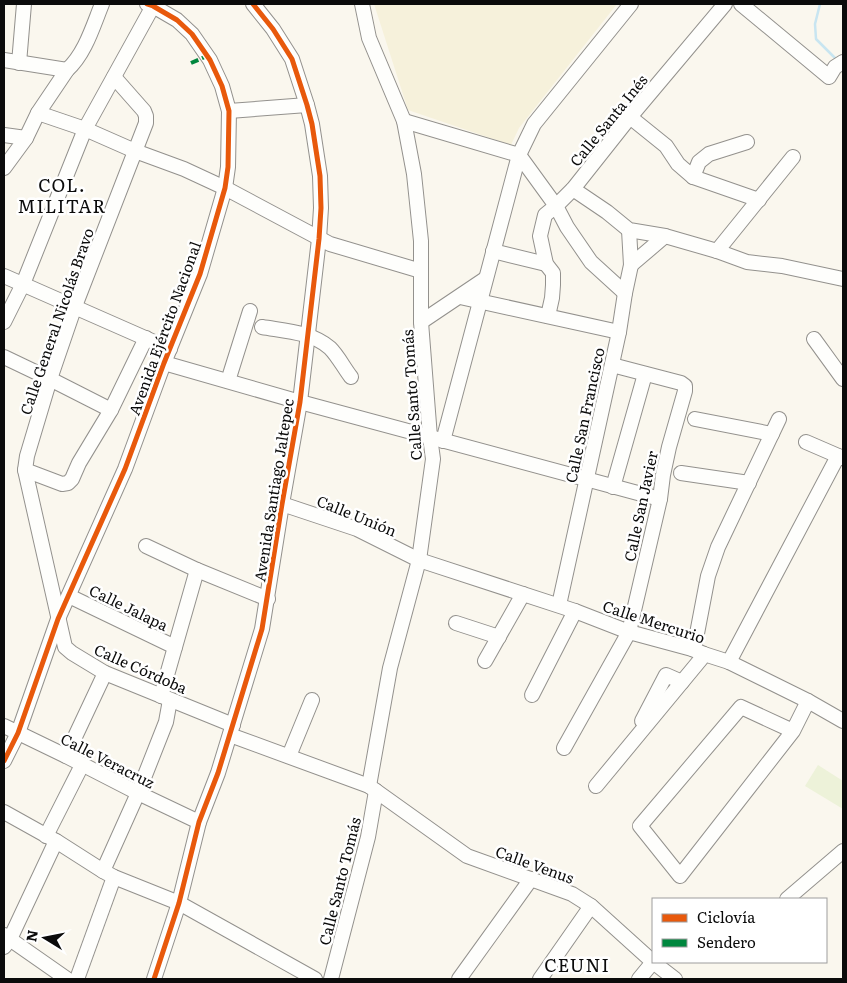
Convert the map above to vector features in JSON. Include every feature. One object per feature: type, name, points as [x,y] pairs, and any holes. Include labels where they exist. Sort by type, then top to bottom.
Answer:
[{"type":"street","points":[[19,63],[24,4]]},
{"type":"street","points":[[4,168],[26,138],[38,113],[73,64],[86,42],[102,4]]},
{"type":"street","name":"Avenida Santiago Jaltepec","points":[[154,979],[179,903],[198,822],[218,773],[262,630],[300,402],[320,239],[320,176],[307,105],[292,58],[273,29],[253,4]]},
{"type":"street","name":"Calle Santo Tomás","points":[[331,979],[368,837],[372,788],[390,668],[419,560],[437,439],[421,322],[421,241],[414,174],[404,120],[369,38],[362,4]]},
{"type":"street","points":[[437,439],[480,301],[519,155],[534,124],[631,4]]},
{"type":"street","name":"Calle Santa Inés","points":[[548,316],[554,285],[553,273],[546,264],[540,236],[545,215],[573,189],[630,117],[725,4]]},
{"type":"street","points":[[741,4],[828,77],[839,65]]},
{"type":"street","points":[[4,322],[23,284],[86,129],[150,5]]},
{"type":"street","name":"Avenida Ejército Nacional","points":[[4,761],[18,733],[58,619],[125,469],[164,363],[200,274],[225,188],[229,111],[222,86],[210,60],[192,34],[177,20],[150,5]]},
{"type":"street","points":[[4,60],[67,70]]},
{"type":"street","name":"Calle General Nicolás Bravo","points":[[58,619],[25,470],[27,456],[50,379],[75,306],[146,123],[144,112],[114,77]]},
{"type":"street","points":[[229,111],[307,105]]},
{"type":"street","points":[[38,113],[86,129],[135,151],[184,169],[225,188],[330,244],[421,271]]},
{"type":"street","points":[[630,117],[666,146],[678,164],[693,177],[759,200]]},
{"type":"street","points":[[404,120],[519,155],[556,206],[591,262],[625,293]]},
{"type":"street","points":[[4,136],[26,138]]},
{"type":"street","points":[[693,177],[699,162],[708,154],[747,142]]},
{"type":"street","points":[[717,251],[793,158]]},
{"type":"street","points":[[573,189],[630,230],[665,236],[747,262],[782,266],[843,279]]},
{"type":"street","name":"Calle San Francisco","points":[[559,605],[619,332],[631,265],[630,230]]},
{"type":"street","points":[[631,265],[665,236]]},
{"type":"street","points":[[493,251],[546,264]]},
{"type":"street","points":[[4,276],[170,349]]},
{"type":"street","points":[[421,322],[485,279]]},
{"type":"street","points":[[460,296],[619,332]]},
{"type":"street","points":[[228,381],[250,311]]},
{"type":"street","points":[[262,326],[316,338],[330,348],[351,377]]},
{"type":"street","points":[[25,470],[62,484],[68,483],[72,479],[79,463],[111,410],[146,338]]},
{"type":"street","points":[[814,339],[843,379]]},
{"type":"street","points":[[4,357],[111,410]]},
{"type":"street","points":[[164,363],[300,402],[660,499]]},
{"type":"street","points":[[612,365],[644,374],[613,486]]},
{"type":"street","name":"Calle San Javier","points":[[564,748],[629,632],[660,499],[669,447],[685,391],[685,386],[681,383],[644,374]]},
{"type":"street","points":[[696,419],[772,434]]},
{"type":"street","points":[[596,786],[701,659],[695,644],[708,576],[718,547],[779,419]]},
{"type":"street","points":[[729,662],[841,457],[806,442]]},
{"type":"street","points":[[681,473],[749,483]]},
{"type":"street","name":"Calle Unión","points":[[282,504],[358,529],[419,560]]},
{"type":"street","points":[[146,546],[197,570],[268,599]]},
{"type":"street","name":"Calle Mercurio","points":[[419,560],[559,605],[629,632],[729,662],[808,701],[843,722]]},
{"type":"street","points":[[82,765],[6,941],[68,979],[166,722],[165,698],[175,647],[197,570]]},
{"type":"street","points":[[485,661],[523,594]]},
{"type":"street","name":"Calle Jalapa","points":[[69,596],[175,647]]},
{"type":"street","points":[[532,695],[575,611]]},
{"type":"street","name":"Calle Córdoba","points":[[58,619],[65,648],[105,673],[165,698],[289,756],[372,788]]},
{"type":"street","points":[[456,623],[499,637]]},
{"type":"street","points":[[66,756],[105,673]]},
{"type":"street","points":[[629,746],[666,675],[682,682]]},
{"type":"street","points":[[289,756],[312,700]]},
{"type":"street","points":[[796,725],[741,708],[640,826],[680,876],[796,725],[808,701]]},
{"type":"street","name":"Calle Veracruz","points":[[4,726],[138,794],[198,822]]},
{"type":"street","name":"Calle Venus","points":[[372,788],[467,856],[572,894],[591,906],[652,961]]},
{"type":"street","points":[[5,815],[51,838],[108,874],[179,903],[315,979]]},
{"type":"street","points":[[788,898],[843,851]]},
{"type":"street","points":[[459,979],[531,880]]},
{"type":"street","points":[[540,979],[591,906]]},
{"type":"street","points":[[639,979],[652,963]]},
{"type":"street","name":"Calle Venus","points":[[654,963],[675,979]]},
{"type":"shaded area","points":[[374,4],[617,4],[519,128],[511,145],[408,110]]},
{"type":"green space","points":[[818,765],[843,781],[843,809],[805,786]]},
{"type":"waterway","points":[[820,4],[815,24],[816,39],[837,60]]},
{"type":"marked path","points":[[191,63],[207,56]]},
{"type":"cycle path","points":[[4,761],[18,733],[58,619],[125,469],[164,363],[200,274],[225,188],[228,167],[229,111],[222,86],[210,60],[192,34],[177,20],[147,4]]},
{"type":"cycle path","points":[[154,979],[179,903],[199,822],[218,773],[262,629],[300,402],[319,239],[321,208],[320,176],[307,105],[292,59],[273,29],[253,4]]},
{"type":"district","name":"COL. MILITAR","points":[[62,194]]},
{"type":"district","name":"CEUNI","points":[[577,964]]}]
